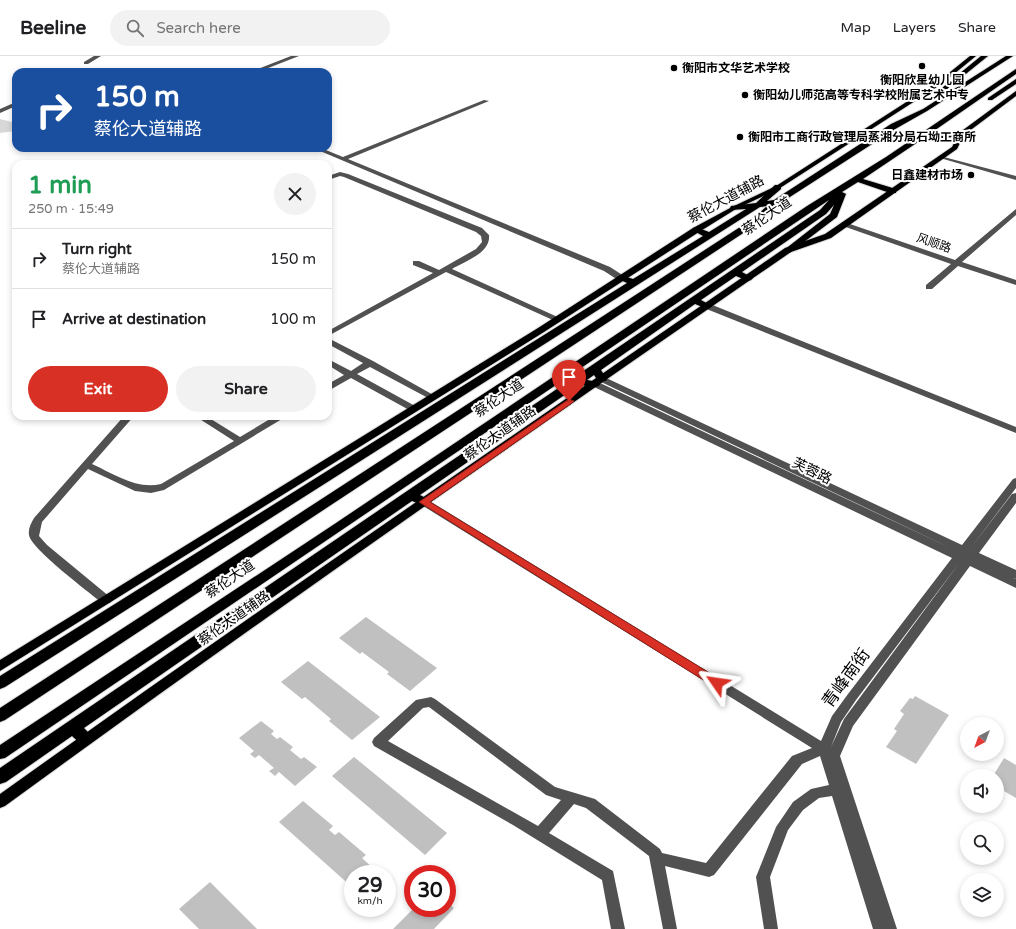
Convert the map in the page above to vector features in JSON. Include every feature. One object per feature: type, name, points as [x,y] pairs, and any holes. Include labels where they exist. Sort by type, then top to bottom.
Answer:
[{"type":"highway","points":[[894,126],[967,72],[985,56]]},
{"type":"highway","name":"蔡伦大道","points":[[0,716],[757,220],[776,202],[894,126],[925,110],[1010,56]]},
{"type":"highway","name":"蔡伦大道","points":[[0,753],[347,521],[810,208],[844,188],[921,138],[1016,71]]},
{"type":"highway","points":[[921,138],[981,105],[1016,81]]},
{"type":"highway","points":[[921,138],[961,134]]},
{"type":"highway","points":[[856,179],[893,191]]},
{"type":"highway","points":[[0,683],[388,439],[414,413],[634,283],[758,204],[778,187]]},
{"type":"highway","points":[[788,250],[834,215],[844,188]]},
{"type":"highway","points":[[0,777],[823,212],[844,188]]},
{"type":"highway","points":[[734,208],[776,202]]},
{"type":"highway","points":[[696,230],[710,235]]},
{"type":"highway","points":[[661,253],[674,258]]},
{"type":"highway","points":[[734,272],[748,278]]},
{"type":"highway","points":[[621,278],[634,283]]},
{"type":"highway","points":[[693,300],[707,306]]},
{"type":"highway","points":[[575,381],[599,381],[594,368]]},
{"type":"highway","points":[[411,494],[424,502]]},
{"type":"highway","points":[[73,727],[86,739]]},
{"type":"main road","name":"蔡伦大道辅路","points":[[0,666],[414,413],[433,397],[696,230],[734,208],[778,187],[941,82],[973,56]]},
{"type":"main road","name":"蔡伦大道辅路","points":[[0,802],[86,739],[424,502],[788,250],[828,236],[955,148],[961,134],[1016,93]]},
{"type":"street","points":[[86,62],[98,56]]},
{"type":"street","points":[[264,68],[296,56]]},
{"type":"street","points":[[343,160],[486,101]]},
{"type":"street","points":[[0,111],[12,106]]},
{"type":"street","points":[[325,152],[606,269],[621,278]]},
{"type":"street","points":[[942,157],[1016,178]]},
{"type":"street","points":[[332,177],[340,174],[346,175],[479,230],[485,235],[486,242],[480,251],[332,332]]},
{"type":"street","points":[[929,287],[1016,211]]},
{"type":"street","name":"风顺路","points":[[847,223],[959,261],[1016,283]]},
{"type":"street","name":"风顺路","points":[[959,261],[1016,277]]},
{"type":"street","points":[[416,263],[442,271],[558,319]]},
{"type":"street","points":[[707,306],[1016,430]]},
{"type":"street","points":[[332,343],[433,397]]},
{"type":"street","points":[[332,386],[370,363]]},
{"type":"street","points":[[332,364],[351,374],[414,413]]},
{"type":"street","name":"芙蓉路","points":[[599,381],[966,556],[1016,584]]},
{"type":"street","points":[[106,600],[34,540],[33,530],[38,520],[125,420]]},
{"type":"street","points":[[206,420],[240,441]]},
{"type":"street","points":[[86,465],[139,489],[151,490],[164,487],[275,420]]},
{"type":"street","name":"青峰南街","points":[[829,752],[966,556],[1016,481]]},
{"type":"street","name":"青峰南街","points":[[966,556],[1016,496]]},
{"type":"street","points":[[424,502],[829,752],[890,929]]},
{"type":"street","name":"芙蓉路","points":[[966,556],[1016,575]]},
{"type":"street","points":[[618,929],[608,876],[539,834],[378,742],[420,704],[431,702],[551,791],[590,803],[655,853],[670,929]]},
{"type":"street","points":[[829,752],[836,790],[880,929]]},
{"type":"street","points":[[656,858],[709,870],[797,760],[829,752]]},
{"type":"street","points":[[771,929],[763,877],[783,827],[798,806],[816,793],[836,790]]},
{"type":"street","points":[[539,834],[572,797]]},
{"type":"shaded area","points":[[0,119],[12,122],[12,132],[0,133]]},
{"type":"building","points":[[366,617],[437,668],[410,691],[387,674],[389,672],[362,652],[360,654],[339,638]]},
{"type":"building","points":[[308,661],[380,717],[352,740],[329,721],[331,719],[305,697],[302,699],[281,682]]},
{"type":"building","points":[[915,696],[949,715],[916,764],[886,747],[897,731],[894,729],[904,714],[900,711],[910,698],[913,699]]},
{"type":"building","points":[[261,721],[274,731],[271,734],[277,739],[280,737],[293,747],[290,750],[301,759],[304,757],[317,767],[295,786],[279,772],[275,776],[269,771],[274,768],[259,755],[255,758],[250,754],[254,751],[239,738]]},
{"type":"building","points":[[354,757],[447,833],[425,855],[332,776]]},
{"type":"building","points":[[1004,758],[1016,765],[1016,798],[1004,791],[1004,769],[997,769],[1002,761],[1004,761]]},
{"type":"building","points":[[303,801],[333,826],[329,830],[335,835],[339,832],[366,855],[362,858],[370,865],[344,865],[344,880],[279,822]]},
{"type":"building","points":[[210,882],[257,929],[199,929],[179,909]]},
{"type":"building","points":[[405,917],[445,917],[434,929],[393,929]]},
{"type":"place","name":"衡阳欣星幼儿园","points":[[922,66]]},
{"type":"place","name":"衡阳市文华艺术学校","points":[[674,68]]},
{"type":"place","name":"衡阳幼儿师范高等专科学校附属艺术中专","points":[[745,95]]},
{"type":"place","name":"衡阳市工商行政管理局蒸湘分局石坳工商所","points":[[740,137]]},
{"type":"place","name":"日鑫建材市场","points":[[971,175]]},
{"type":"route","points":[[569,401],[424,502],[717,683]]}]
